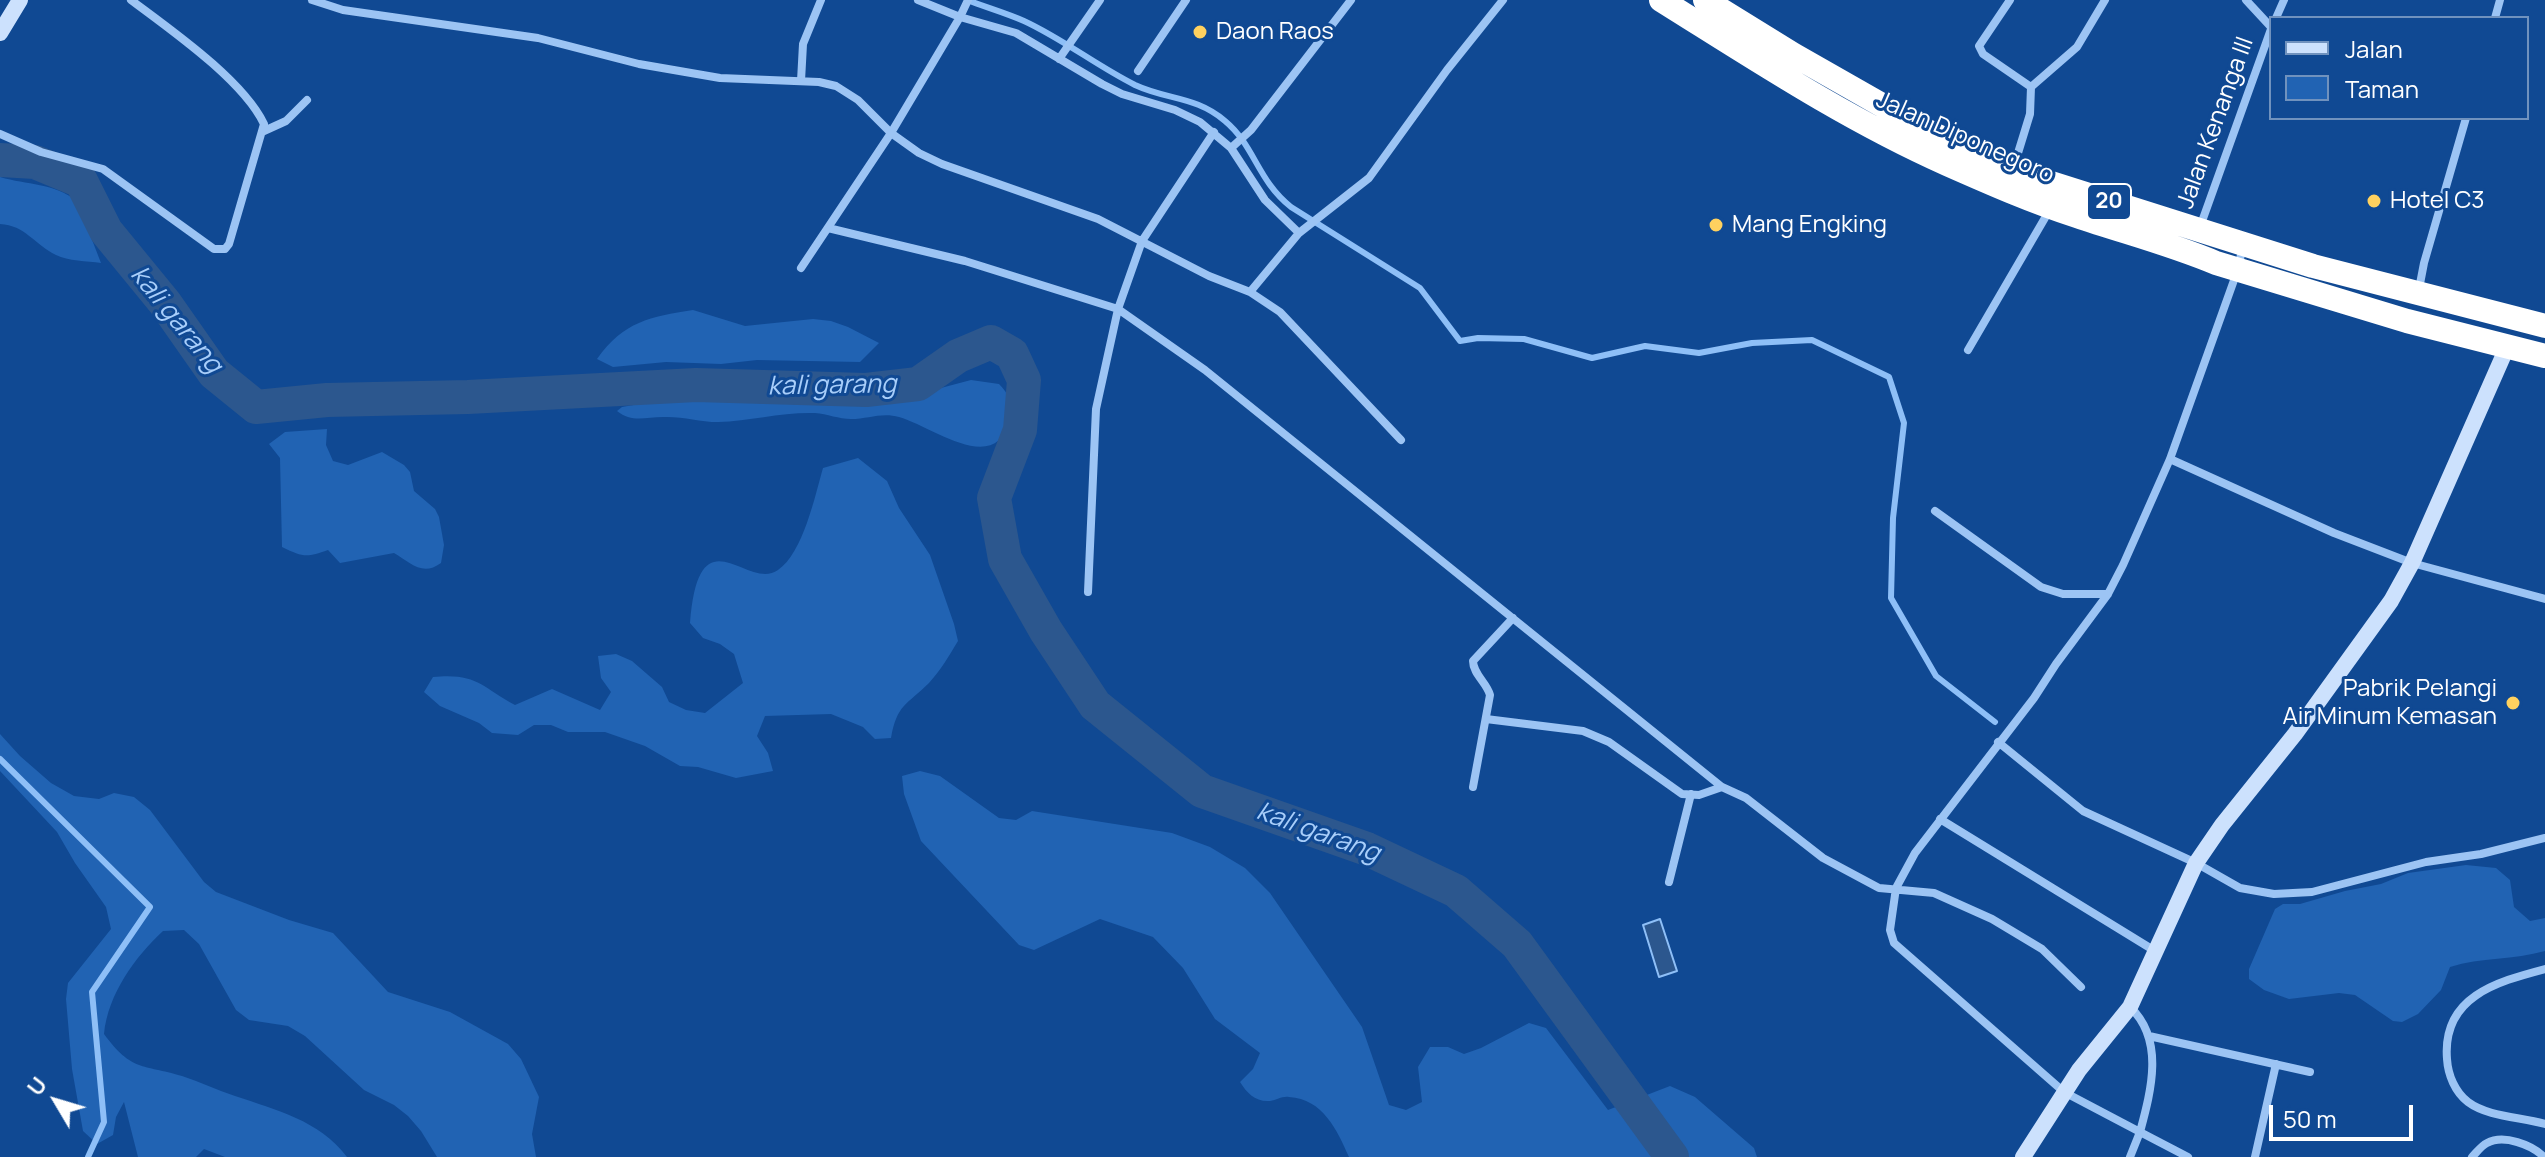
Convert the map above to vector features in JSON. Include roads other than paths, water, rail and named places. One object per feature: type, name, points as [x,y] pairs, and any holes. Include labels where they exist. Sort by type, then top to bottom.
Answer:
[{"type":"highway","name":"Jalan Diponegoro","points":[[1661,0],[1879,132],[2051,207],[2407,321],[2545,356]]},
{"type":"highway","name":"Jalan Diponegoro","points":[[1705,0],[1931,133],[2013,171],[2198,231],[2418,294],[2545,326]]},
{"type":"street","points":[[0,33],[20,0]]},
{"type":"street","points":[[0,134],[41,152],[103,169],[184,228],[219,250],[225,249],[233,239],[264,124],[259,112],[205,59],[131,0]]},
{"type":"street","points":[[312,0],[343,10],[538,38],[639,64],[720,78],[819,82],[847,92],[891,133],[919,153],[1110,224],[1209,276],[1250,292],[1280,312],[1401,440]]},
{"type":"street","points":[[801,81],[803,44],[821,0]]},
{"type":"street","points":[[918,0],[1016,33],[1122,94],[1175,110],[1214,132],[1233,146],[1265,200],[1301,232]]},
{"type":"street","points":[[801,268],[891,133],[968,0]]},
{"type":"street","points":[[1061,57],[1100,0]]},
{"type":"street","points":[[1138,71],[1186,0]]},
{"type":"street","points":[[1233,146],[1251,130],[1351,0]]},
{"type":"street","points":[[1250,292],[1313,220],[1369,178],[1447,70],[1503,0]]},
{"type":"street","points":[[2010,0],[1979,46],[1983,54],[2031,87]]},
{"type":"street","points":[[2013,171],[2030,114],[2031,87],[2077,47],[2105,0]]},
{"type":"street","points":[[2246,0],[2269,26]]},
{"type":"street","name":"Jalan Kenanga III","points":[[2198,231],[2269,34]]},
{"type":"street","points":[[264,131],[286,121],[307,100]]},
{"type":"street","points":[[2418,294],[2465,120]]},
{"type":"street","points":[[1088,592],[1096,409],[1118,309],[1142,241],[1214,132]]},
{"type":"street","points":[[1968,350],[2051,207]]},
{"type":"street","points":[[828,228],[965,261],[1118,309],[1205,370],[1722,787],[1746,798],[1834,864],[1879,888],[1942,896],[1985,915],[2042,949],[2081,987]]},
{"type":"street","points":[[2188,1157],[2064,1092],[1894,943],[1890,930],[1896,888],[1915,853],[2034,698],[2108,594],[2170,459],[2238,269],[2243,244]]},
{"type":"street","points":[[2023,1157],[2064,1092],[2130,1007],[2196,863],[2391,601],[2412,563],[2508,345]]},
{"type":"street","points":[[2170,459],[2334,533],[2412,563],[2545,599]]},
{"type":"street","points":[[1935,511],[2041,587],[2063,594],[2108,594]]},
{"type":"street","points":[[1473,787],[1490,695],[1473,667],[1473,661],[1513,618]]},
{"type":"street","points":[[1486,719],[1583,731],[1609,742],[1682,794],[1699,795],[1722,787]]},
{"type":"street","points":[[1998,742],[2083,811],[2196,863],[2240,888],[2274,894],[2312,892],[2426,862],[2481,854],[2545,838]]},
{"type":"street","points":[[1669,882],[1691,794]]},
{"type":"street","points":[[1940,819],[2155,951]]},
{"type":"street","points":[[2545,969],[2489,986],[2473,997],[2450,1026],[2446,1044],[2451,1080],[2470,1104],[2545,1124]]},
{"type":"street","points":[[2130,1007],[2146,1026],[2152,1069],[2150,1094],[2130,1157]]},
{"type":"street","points":[[2149,1036],[2310,1072]]},
{"type":"street","points":[[2255,1157],[2276,1064]]},
{"type":"street","points":[[2472,1157],[2492,1140],[2534,1148],[2544,1157]]},
{"type":"waterway","points":[[967,0],[1038,28],[1135,85],[1214,113],[1243,141],[1280,197],[1420,288],[1460,341],[1478,338],[1524,339],[1592,358],[1645,346],[1699,353],[1752,343],[1812,340],[1889,377],[1904,423],[1893,518],[1891,598],[1936,676],[1995,722]]},
{"type":"waterway","name":"kali garang","points":[[0,160],[35,162],[81,181],[106,231],[165,303],[214,373],[256,407],[327,400],[468,397],[696,385],[866,390],[918,384],[958,356],[991,342],[1012,354],[1024,380],[1020,430],[994,498],[1005,559],[1046,631],[1095,705],[1202,791],[1367,849],[1456,891],[1517,944],[1672,1157]]},
{"type":"waterway","points":[[0,759],[150,907],[92,992],[104,1122],[88,1157]]},
{"type":"place","name":"Daon Raos","points":[[1200,32]]},
{"type":"place","name":"Hotel C3","points":[[2374,201]]},
{"type":"place","name":"Mang Engking","points":[[1716,225]]},
{"type":"place","name":"Pabrik Pelangi Air Minum Kemasan","points":[[2513,703]]}]
